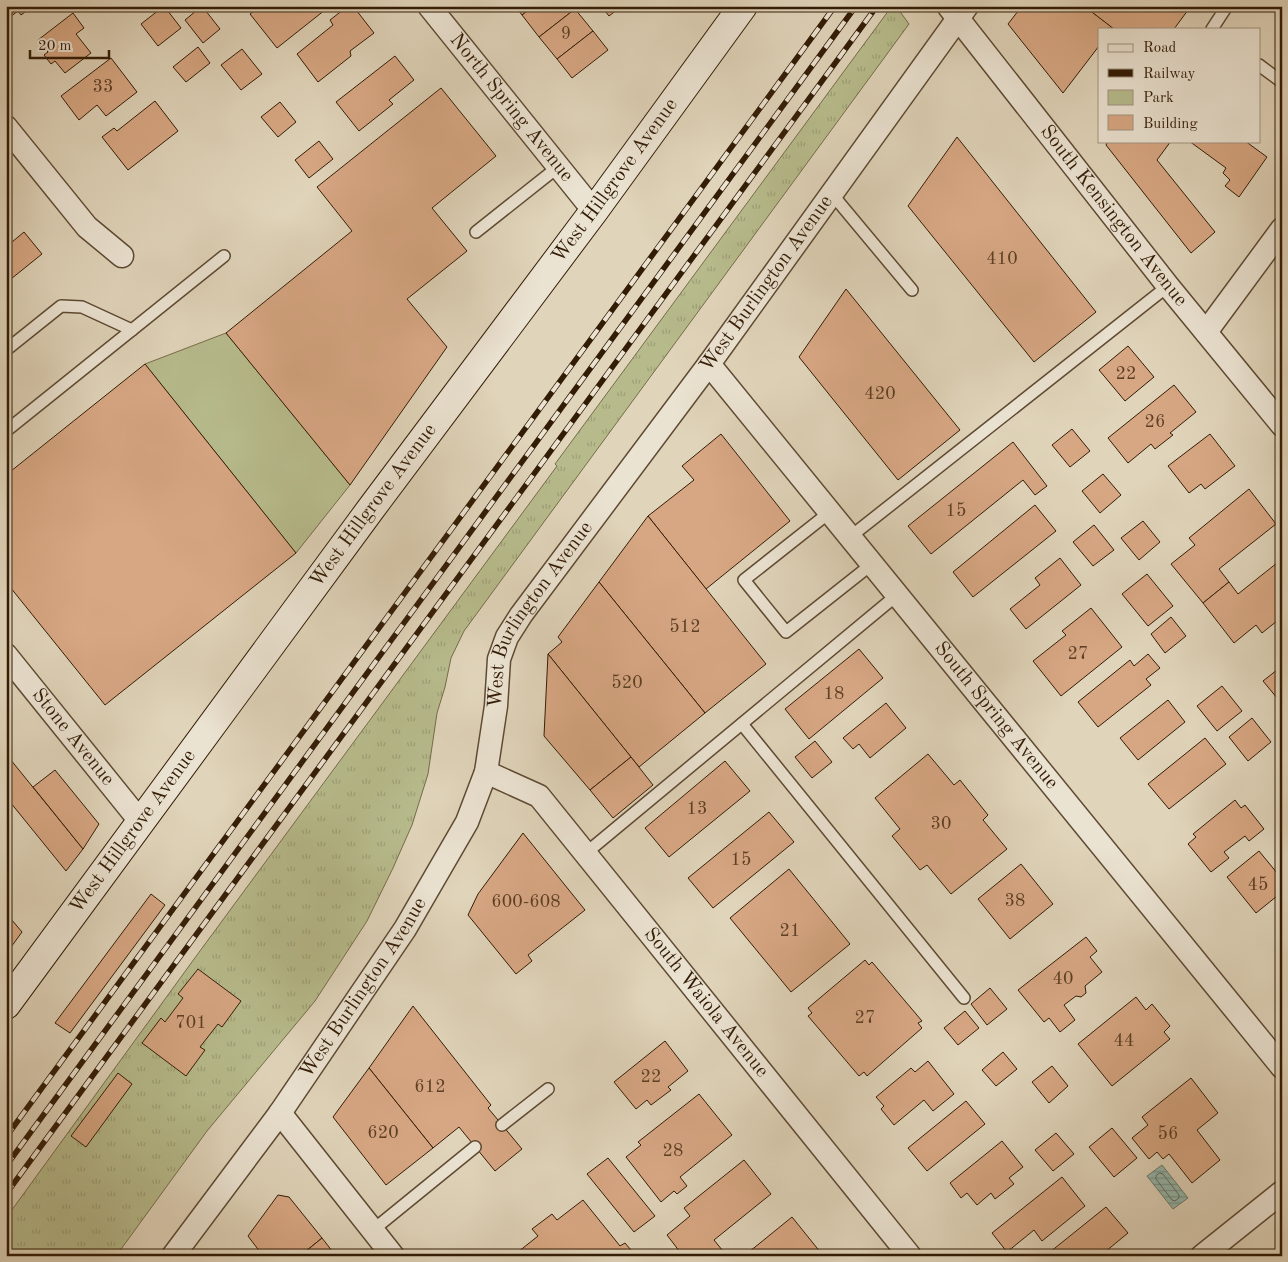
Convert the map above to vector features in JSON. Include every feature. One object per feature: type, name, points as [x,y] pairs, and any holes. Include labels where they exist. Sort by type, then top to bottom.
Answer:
[{"type":"street","name":"North Spring Avenue","points":[[429,6],[594,212]]},
{"type":"street","name":"West Hillgrove Avenue","points":[[12,992],[594,212],[743,6]]},
{"type":"street","name":"West Burlington Avenue","points":[[173,1256],[280,1113],[406,929],[467,822],[486,772],[496,706],[499,659],[507,637],[520,615],[709,364],[832,194],[958,10]]},
{"type":"street","name":"South Kensington Avenue","points":[[958,10],[1168,286],[1282,425]]},
{"type":"street","points":[[6,127],[87,228],[122,256]]},
{"type":"street","points":[[1206,332],[1282,229]]},
{"type":"street","name":"South Spring Avenue","points":[[709,364],[1282,1067]]},
{"type":"street","name":"Stone Avenue","points":[[6,655],[140,821]]},
{"type":"street","name":"South Waiola Avenue","points":[[486,772],[539,796],[910,1256]]},
{"type":"street","points":[[280,1113],[393,1256]]},
{"type":"street","points":[[1202,1256],[1282,1192]]},
{"type":"lane","points":[[1213,28],[1227,6]]},
{"type":"lane","points":[[1260,66],[1282,82]]},
{"type":"lane","points":[[476,232],[558,166]]},
{"type":"lane","points":[[832,194],[912,290]]},
{"type":"lane","points":[[6,431],[224,256]]},
{"type":"lane","points":[[850,537],[1168,286]]},
{"type":"lane","points":[[6,350],[61,306],[82,307],[132,330]]},
{"type":"lane","points":[[830,512],[744,580],[786,632],[872,564]]},
{"type":"lane","points":[[586,853],[897,594]]},
{"type":"lane","points":[[742,724],[964,998]]},
{"type":"lane","points":[[502,1125],[548,1089]]},
{"type":"lane","points":[[373,1230],[475,1147]]},
{"type":"green space","points":[[892,6],[896,6],[909,24],[464,631],[451,658],[437,713],[428,774],[412,825],[367,921],[315,1001],[207,1131],[116,1256],[6,1256],[6,1218],[557,466],[555,464]]},
{"type":"green space","points":[[226,333],[350,485],[296,553],[145,364]]},
{"type":"water","points":[[1162,1165],[1188,1198],[1173,1209],[1147,1176]]},
{"type":"building","points":[[6,6],[33,6],[21,15],[18,11],[6,20]]},
{"type":"building","points":[[164,6],[181,28],[158,46],[141,24]]},
{"type":"building","points":[[202,6],[220,29],[203,43],[185,20]]},
{"type":"building","points":[[260,6],[330,6],[277,48],[250,14]]},
{"type":"building","points":[[348,6],[353,6],[374,33],[350,51],[351,56],[318,82],[297,54],[333,25],[330,20]]},
{"type":"building","points":[[515,6],[534,6],[522,15]]},
{"type":"building","points":[[534,6],[573,6],[575,9],[539,37],[522,15]]},
{"type":"building","points":[[601,6],[622,6],[609,16]]},
{"type":"building","points":[[1022,6],[1084,6],[1113,28],[1098,28],[1098,47],[1063,93],[1008,24]]},
{"type":"building","points":[[1084,6],[1191,6],[1175,28],[1113,28]]},
{"type":"building","points":[[575,9],[593,31],[557,59],[539,37]]},
{"type":"building","points":[[73,13],[84,28],[76,34],[91,53],[65,73],[55,61],[51,64],[44,55],[48,52],[38,40]]},
{"type":"building","points":[[593,31],[608,50],[572,78],[557,59]]},
{"type":"building","points":[[198,47],[210,63],[186,82],[173,67]]},
{"type":"building","points":[[242,49],[262,74],[241,90],[221,65]]},
{"type":"building","points":[[395,56],[414,80],[389,100],[393,104],[359,131],[336,102]]},
{"type":"building","points":[[111,58],[137,92],[106,116],[97,105],[79,120],[61,96]]},
{"type":"building","points":[[441,88],[496,156],[432,208],[467,251],[407,299],[447,347],[350,485],[226,333],[352,231],[317,187]]},
{"type":"building","points":[[155,101],[178,131],[128,170],[102,137],[114,128],[117,131]]},
{"type":"building","points":[[280,102],[296,122],[278,137],[261,117]]},
{"type":"building","points":[[957,137],[1096,312],[1034,362],[908,206]]},
{"type":"building","points":[[319,141],[333,159],[309,178],[295,160]]},
{"type":"building","points":[[1108,142],[1170,142],[1157,160],[1215,232],[1191,253],[1106,145]]},
{"type":"building","points":[[1190,142],[1246,142],[1267,157],[1239,197],[1225,186],[1230,180],[1223,173],[1226,168]]},
{"type":"building","points":[[24,232],[42,254],[6,283],[6,247]]},
{"type":"building","points":[[846,289],[960,430],[898,480],[799,357]]},
{"type":"building","points":[[1128,346],[1154,377],[1125,401],[1099,370]]},
{"type":"building","points":[[145,364],[296,553],[105,705],[6,582],[6,475]]},
{"type":"building","points":[[1174,385],[1196,412],[1170,433],[1173,435],[1155,449],[1151,444],[1128,463],[1108,438]]},
{"type":"building","points":[[1072,429],[1090,451],[1070,467],[1052,445]]},
{"type":"building","points":[[721,434],[790,521],[706,589],[648,516],[694,480],[682,466]]},
{"type":"building","points":[[1210,434],[1235,466],[1205,489],[1201,484],[1189,493],[1168,466]]},
{"type":"building","points":[[1013,442],[1047,486],[1035,495],[1023,480],[931,554],[908,526]]},
{"type":"building","points":[[1103,474],[1121,495],[1100,513],[1082,491]]},
{"type":"building","points":[[1249,489],[1276,524],[1219,569],[1229,582],[1203,603],[1171,564],[1195,545],[1189,538]]},
{"type":"building","points":[[1035,505],[1056,531],[973,597],[953,572]]},
{"type":"building","points":[[648,516],[766,664],[705,713],[599,582]]},
{"type":"building","points":[[1143,521],[1160,542],[1139,560],[1121,538]]},
{"type":"building","points":[[1094,525],[1114,550],[1093,566],[1073,542]]},
{"type":"building","points":[[1060,558],[1081,585],[1026,629],[1010,609],[1040,585],[1035,578]]},
{"type":"building","points":[[1282,559],[1282,617],[1262,633],[1256,625],[1234,643],[1203,603],[1229,582],[1238,594]]},
{"type":"building","points":[[1147,574],[1173,606],[1148,626],[1122,594]]},
{"type":"building","points":[[599,582],[705,713],[639,767],[548,654],[562,642],[558,637]]},
{"type":"building","points":[[1091,608],[1122,647],[1061,696],[1033,661],[1066,635],[1062,631]]},
{"type":"building","points":[[1171,617],[1186,636],[1165,653],[1151,634]]},
{"type":"building","points":[[859,649],[883,678],[809,739],[785,709]]},
{"type":"building","points":[[548,654],[631,757],[590,790],[544,736]]},
{"type":"building","points":[[1148,654],[1160,668],[1146,679],[1151,685],[1098,727],[1078,702],[1130,660],[1134,666]]},
{"type":"building","points":[[1282,666],[1282,704],[1263,681]]},
{"type":"building","points":[[1222,686],[1242,711],[1217,731],[1197,706]]},
{"type":"building","points":[[1168,700],[1185,722],[1138,760],[1120,738]]},
{"type":"building","points":[[886,703],[906,728],[870,758],[859,744],[853,749],[843,738]]},
{"type":"building","points":[[1252,718],[1271,742],[1248,761],[1229,737]]},
{"type":"building","points":[[1205,738],[1226,764],[1169,809],[1148,784]]},
{"type":"building","points":[[815,741],[832,762],[812,778],[795,757]]},
{"type":"building","points":[[6,754],[83,849],[66,871],[6,797]]},
{"type":"building","points":[[928,754],[954,785],[960,780],[988,815],[983,820],[1007,849],[951,894],[927,865],[920,870],[892,836],[900,829],[875,798]]},
{"type":"building","points":[[631,757],[653,785],[613,818],[590,790]]},
{"type":"building","points":[[725,761],[750,791],[669,857],[645,828]]},
{"type":"building","points":[[55,770],[99,824],[83,849],[33,787]]},
{"type":"building","points":[[1282,786],[1282,797],[1276,790]]},
{"type":"building","points":[[1235,800],[1241,808],[1245,805],[1264,829],[1249,841],[1245,836],[1224,852],[1229,858],[1211,872],[1188,844],[1196,837],[1193,834]]},
{"type":"building","points":[[769,812],[794,842],[713,908],[688,878]]},
{"type":"building","points":[[523,833],[585,910],[528,955],[532,961],[516,974],[468,915],[478,894]]},
{"type":"building","points":[[1259,851],[1282,879],[1282,892],[1256,913],[1227,877]]},
{"type":"building","points":[[1021,864],[1053,904],[1010,939],[978,899]]},
{"type":"building","points":[[789,869],[850,944],[791,992],[730,918]]},
{"type":"building","points":[[151,894],[165,905],[70,1033],[55,1023]]},
{"type":"building","points":[[6,913],[22,932],[6,954]]},
{"type":"building","points":[[1086,937],[1097,951],[1090,957],[1102,972],[1085,986],[1086,993],[1081,997],[1076,996],[1064,1005],[1075,1020],[1060,1032],[1049,1018],[1044,1022],[1018,990]]},
{"type":"building","points":[[865,960],[869,965],[872,962],[922,1021],[918,1023],[922,1028],[867,1076],[864,1072],[859,1076],[808,1016],[812,1013],[808,1008]]},
{"type":"building","points":[[198,969],[241,1001],[222,1027],[218,1024],[200,1047],[205,1050],[186,1076],[142,1043],[161,1018],[165,1022],[183,998],[178,994]]},
{"type":"building","points":[[990,988],[1007,1009],[987,1025],[971,1004]]},
{"type":"building","points":[[1136,997],[1146,1010],[1152,1004],[1170,1026],[1164,1032],[1170,1039],[1112,1086],[1078,1044]]},
{"type":"building","points":[[413,1006],[491,1105],[488,1108],[522,1149],[495,1171],[459,1127],[433,1148],[369,1068]]},
{"type":"building","points":[[965,1011],[979,1028],[958,1045],[944,1028]]},
{"type":"building","points":[[665,1041],[688,1071],[668,1087],[671,1090],[651,1105],[647,1100],[636,1109],[614,1082]]},
{"type":"building","points":[[1003,1052],[1017,1069],[996,1086],[982,1070]]},
{"type":"building","points":[[928,1061],[954,1094],[933,1111],[924,1100],[894,1125],[881,1109],[884,1106],[876,1097],[911,1068],[915,1072]]},
{"type":"building","points":[[1052,1066],[1068,1086],[1049,1103],[1032,1082]]},
{"type":"building","points":[[369,1068],[433,1148],[386,1185],[333,1117]]},
{"type":"building","points":[[118,1073],[132,1084],[86,1147],[71,1136]]},
{"type":"building","points":[[1191,1078],[1218,1113],[1197,1130],[1220,1160],[1192,1183],[1169,1154],[1163,1159],[1157,1152],[1149,1159],[1132,1138],[1148,1125],[1142,1117]]},
{"type":"building","points":[[699,1094],[732,1135],[680,1177],[687,1186],[677,1194],[674,1191],[661,1202],[626,1157],[641,1145],[638,1142]]},
{"type":"building","points":[[966,1101],[985,1124],[927,1171],[908,1148]]},
{"type":"building","points":[[1112,1128],[1137,1158],[1114,1177],[1089,1147]]},
{"type":"building","points":[[1056,1133],[1074,1154],[1053,1171],[1035,1150]]},
{"type":"building","points":[[1002,1141],[1023,1167],[1009,1178],[1014,1184],[995,1199],[991,1193],[977,1205],[967,1193],[961,1198],[950,1183]]},
{"type":"building","points":[[608,1158],[655,1216],[634,1232],[587,1174]]},
{"type":"building","points":[[744,1160],[771,1194],[714,1240],[727,1256],[683,1256],[667,1235],[690,1216],[684,1208]]},
{"type":"building","points":[[1062,1177],[1085,1206],[1042,1241],[1034,1230],[1007,1252],[992,1233]]},
{"type":"building","points":[[278,1195],[289,1197],[322,1238],[300,1256],[263,1256],[248,1236]]},
{"type":"building","points":[[583,1200],[620,1246],[625,1243],[631,1250],[627,1254],[629,1256],[588,1256],[584,1251],[579,1256],[513,1256],[538,1236],[532,1229],[552,1214],[557,1220]]},
{"type":"building","points":[[1106,1207],[1128,1233],[1100,1256],[1045,1256]]},
{"type":"building","points":[[792,1217],[821,1253],[817,1256],[744,1256]]},
{"type":"building","points":[[322,1238],[336,1256],[300,1256]]},
{"type":"railway","points":[[6,1137],[835,6]]},
{"type":"railway","points":[[6,1166],[856,6]]},
{"type":"railway","points":[[6,1194],[877,6]]}]
